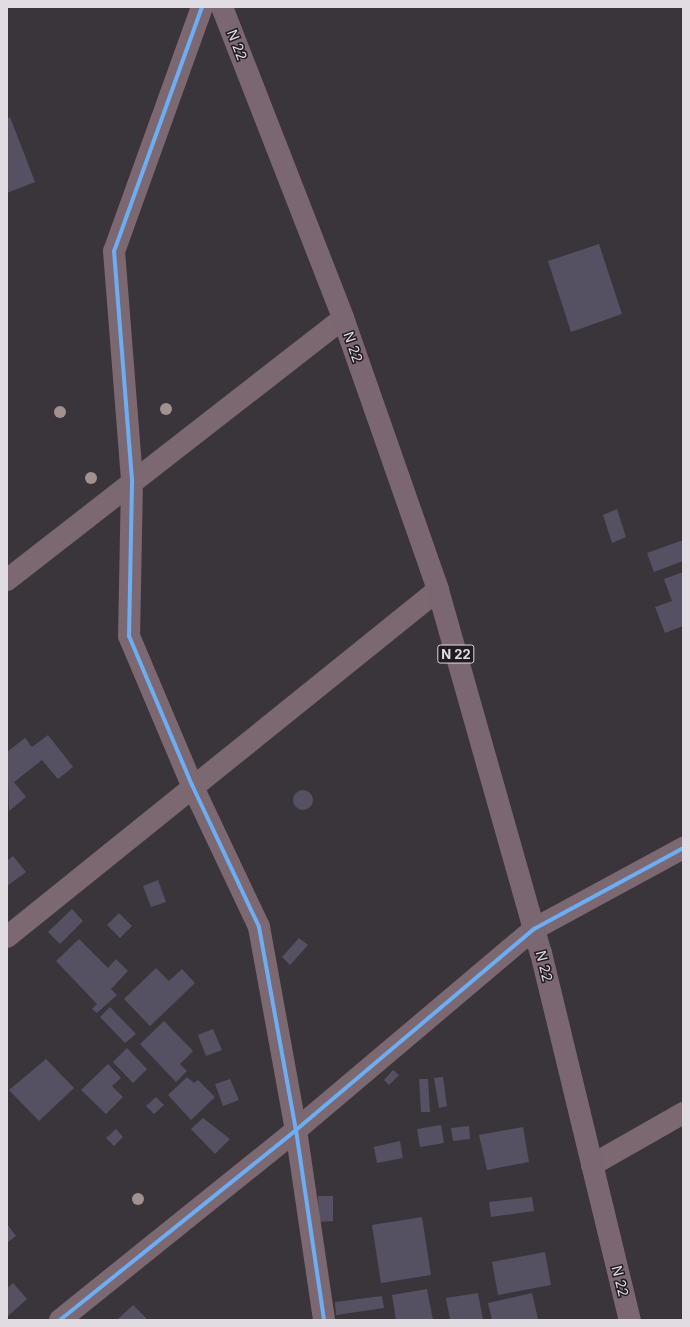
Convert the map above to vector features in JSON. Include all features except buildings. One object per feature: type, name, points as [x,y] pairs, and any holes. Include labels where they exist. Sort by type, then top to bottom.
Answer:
[{"type":"main road","name":"N 22","points":[[222,7],[343,318],[438,590],[534,929],[630,1320]]},
{"type":"street","points":[[202,7],[114,251],[132,482],[129,636],[192,785],[259,927],[296,1130],[324,1320]]},
{"type":"street","points":[[8,576],[343,318]]},
{"type":"street","points":[[7,937],[192,785],[438,590]]},
{"type":"street","points":[[60,1320],[296,1130],[534,929],[683,848]]},
{"type":"street","points":[[592,1165],[683,1113]]},
{"type":"cycle path","points":[[202,7],[114,251],[132,482],[129,636],[192,785],[259,927],[296,1130],[324,1320]]},
{"type":"cycle path","points":[[60,1320],[296,1130],[534,929],[683,848]]}]
